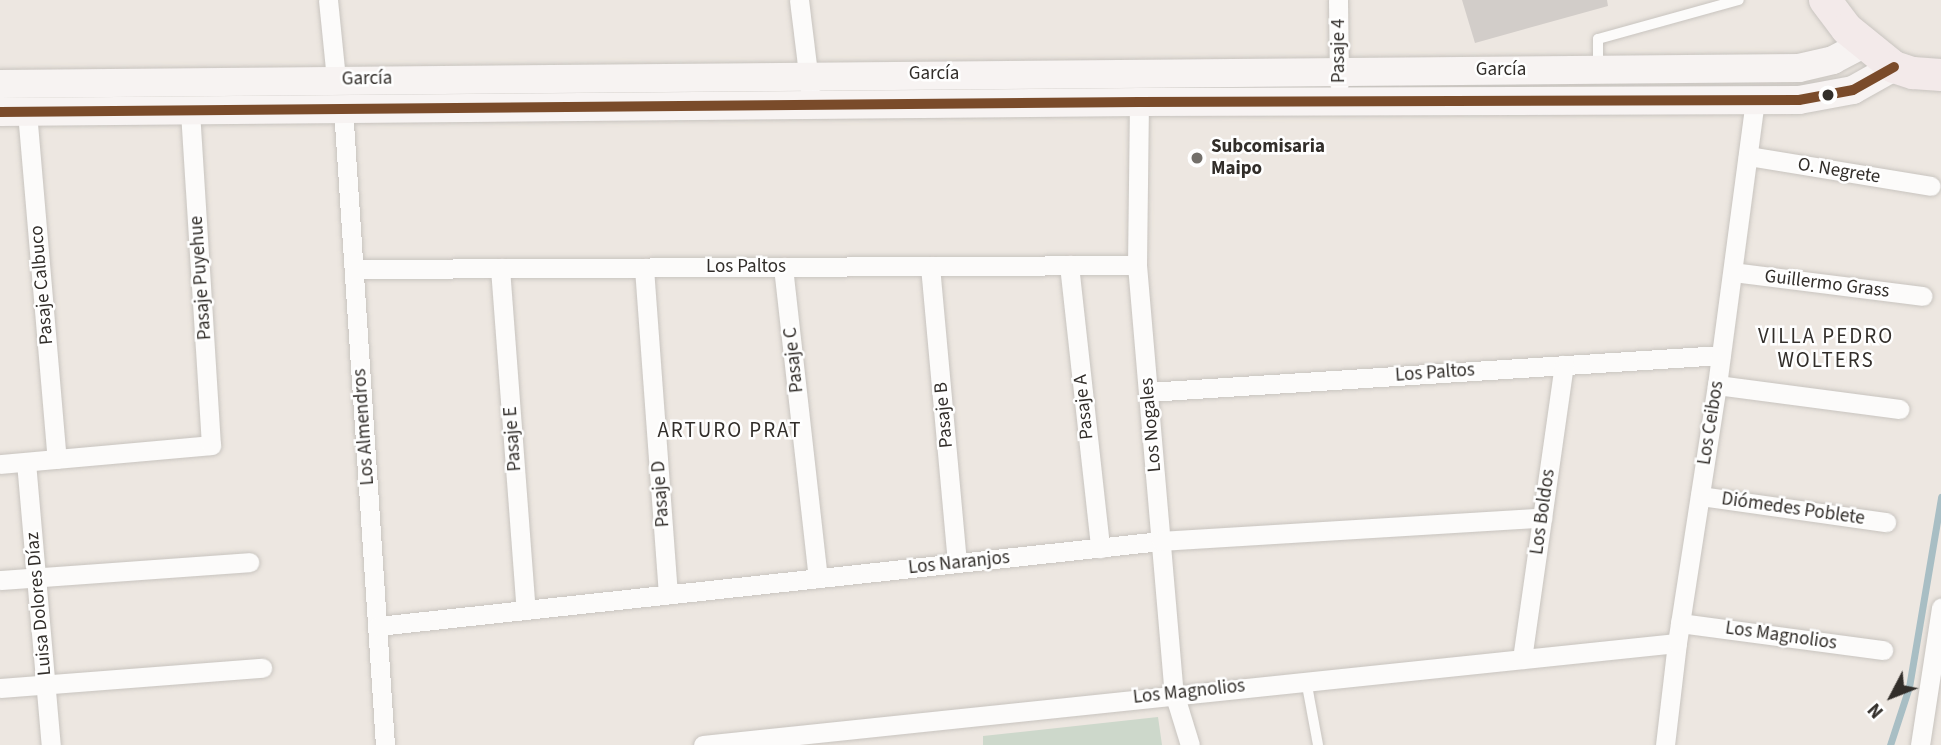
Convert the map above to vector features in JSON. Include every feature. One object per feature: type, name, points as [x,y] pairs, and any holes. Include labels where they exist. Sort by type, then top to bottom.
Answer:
[{"type":"main road","points":[[1825,0],[1863,44],[1894,67],[1913,73],[1941,75]]},
{"type":"street","points":[[328,0],[336,79]]},
{"type":"street","points":[[799,0],[812,104]]},
{"type":"street","name":"Pasaje 4","points":[[1338,0],[1339,102]]},
{"type":"street","name":"García","points":[[0,84],[1799,68],[1833,60],[1863,44]]},
{"type":"street","name":"García","points":[[14,112],[812,104],[1800,100],[1835,95],[1874,80],[1894,67]]},
{"type":"street","name":"Los Ceibos","points":[[1665,745],[1676,643],[1717,385],[1755,101]]},
{"type":"street","name":"Los Nogales","points":[[1139,102],[1137,265],[1174,693],[1190,745]]},
{"type":"street","name":"Los Almendros","points":[[343,108],[386,745]]},
{"type":"street","name":"Pasaje Puyehue","points":[[57,459],[211,445],[190,111]]},
{"type":"street","name":"Pasaje Calbuco","points":[[14,112],[57,459]]},
{"type":"street","name":"O. Negrete","points":[[1748,156],[1931,186]]},
{"type":"street","name":"Pasaje A","points":[[1069,265],[1100,548]]},
{"type":"street","name":"Los Paltos","points":[[354,269],[1137,265]]},
{"type":"street","name":"Pasaje B","points":[[930,266],[957,563]]},
{"type":"street","name":"Pasaje C","points":[[783,267],[818,578]]},
{"type":"street","name":"Pasaje E","points":[[500,268],[526,610]]},
{"type":"street","name":"Pasaje D","points":[[644,268],[668,594]]},
{"type":"street","name":"Guillermo Grass","points":[[1733,272],[1922,296]]},
{"type":"street","name":"Los Paltos","points":[[1148,392],[1721,355]]},
{"type":"street","name":"Los Boldos","points":[[1522,659],[1564,365]]},
{"type":"street","points":[[1717,385],[1899,409]]},
{"type":"street","points":[[0,464],[57,459]]},
{"type":"street","name":"Luisa Dolores Díaz","points":[[26,462],[51,745]]},
{"type":"street","name":"Diómedes Poblete","points":[[1700,496],[1886,522]]},
{"type":"street","name":"Los Naranjos","points":[[377,626],[1161,541],[1542,518]]},
{"type":"street","points":[[0,580],[249,562]]},
{"type":"street","points":[[1918,740],[1937,657],[1941,608]]},
{"type":"street","name":"Los Magnolios","points":[[1680,623],[1883,650]]},
{"type":"street","name":"Los Magnolios","points":[[703,745],[845,737],[1174,693],[1676,643]]},
{"type":"street","points":[[0,688],[262,668]]},
{"type":"lane","points":[[1598,69],[1598,39],[1739,0]]},
{"type":"lane","points":[[1306,680],[1318,745]]},
{"type":"shaded area","points":[[1158,717],[1162,745],[983,745],[983,736]]},
{"type":"building","points":[[1462,0],[1607,0],[1608,6],[1475,43]]},
{"type":"waterway","points":[[1890,745],[1909,687],[1941,497]]},
{"type":"transit line","points":[[0,112],[1139,102],[1799,100],[1853,90],[1894,67]]},
{"type":"place","name":"Subcomisaria Maipo","points":[[1197,158]]},
{"type":"district","name":"VILLA PEDRO WOLTERS","points":[[1826,348]]},
{"type":"district","name":"ARTURO PRAT","points":[[730,430]]}]
